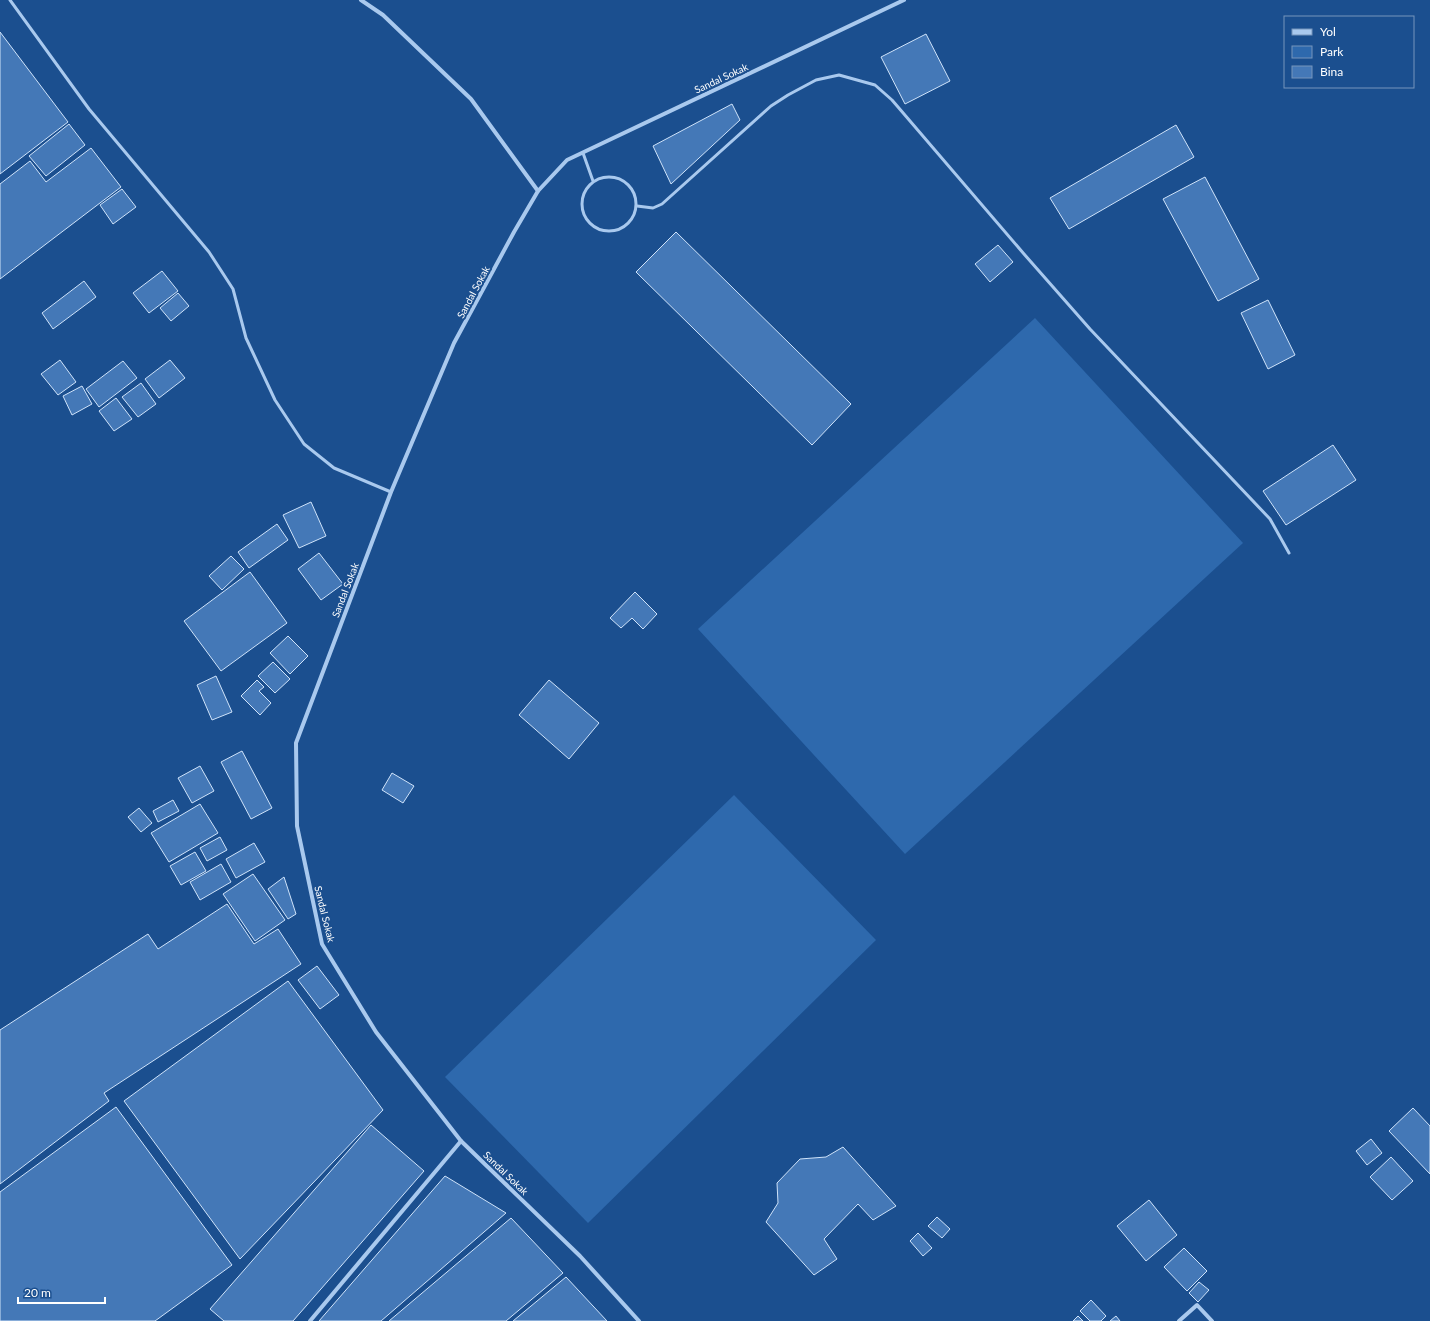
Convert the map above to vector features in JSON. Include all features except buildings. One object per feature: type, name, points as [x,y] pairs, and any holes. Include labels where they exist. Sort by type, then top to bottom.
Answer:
[{"type":"street","points":[[361,0],[383,15],[471,99],[538,191]]},
{"type":"street","name":"Sandal Sokak","points":[[639,1321],[580,1256],[461,1141],[376,1032],[322,944],[297,826],[296,743],[391,492],[454,343],[538,191],[567,160],[904,0]]},
{"type":"street","points":[[310,1321],[461,1141]]},
{"type":"street","points":[[1179,1321],[1198,1304],[1212,1321]]},
{"type":"lane","points":[[10,0],[89,109],[209,252],[233,289],[246,338],[275,400],[304,444],[334,468],[391,492]]},
{"type":"lane","points":[[637,206],[653,208],[662,204],[771,106],[788,94],[816,80],[839,75],[876,85],[892,100],[1090,329],[1270,519],[1289,553]]},
{"type":"lane","points":[[582,153],[594,181]]},
{"type":"lane","points":[[610,176],[626,182],[632,189],[636,197],[637,206],[630,223],[621,229],[612,232],[603,231],[594,227],[587,221],[583,212],[583,195],[587,187],[594,181],[610,176]]},
{"type":"green space","points":[[1035,318],[1243,543],[905,854],[698,629]]},
{"type":"green space","points":[[734,795],[876,940],[588,1223],[445,1077]]}]
